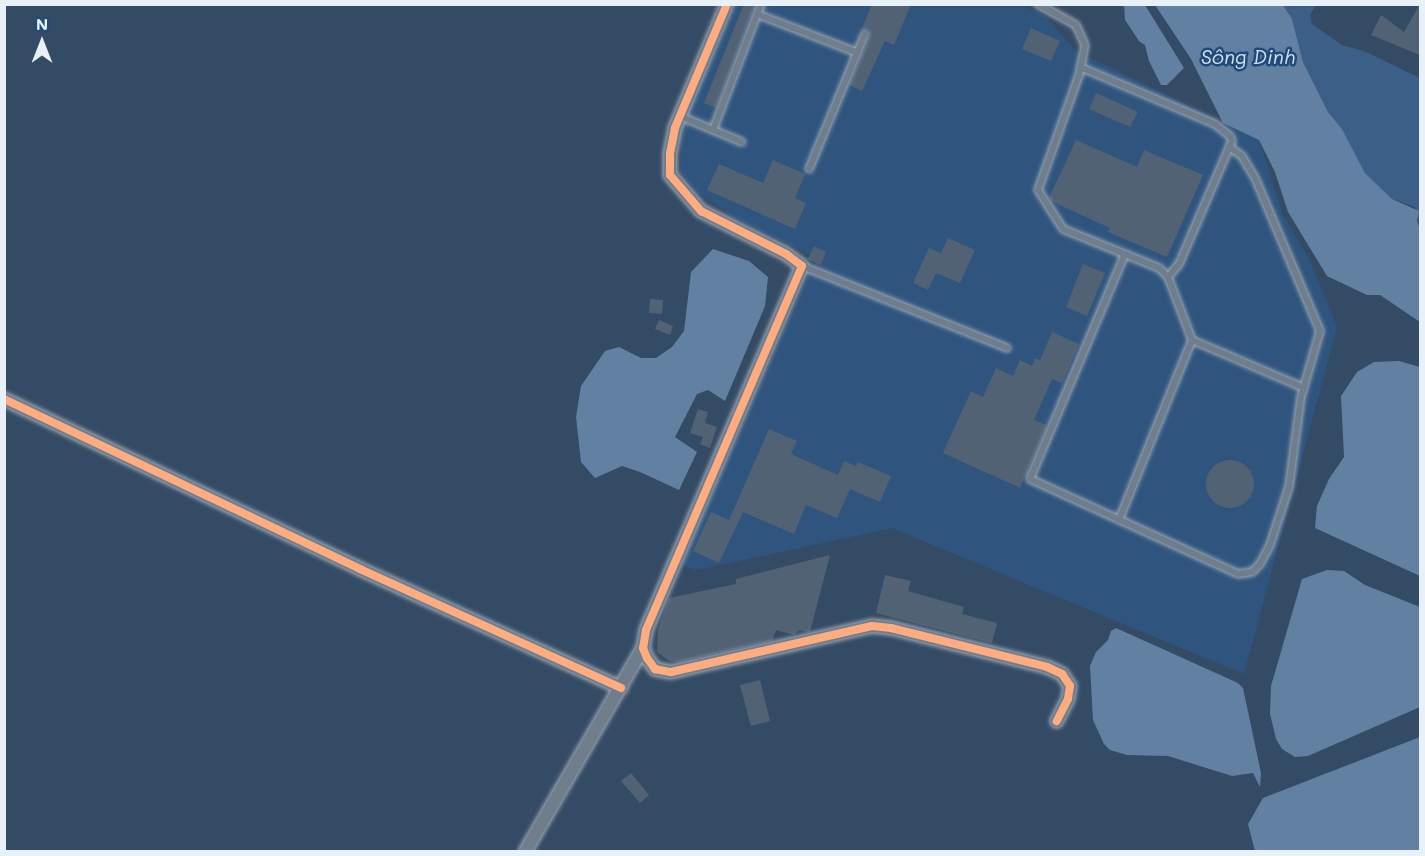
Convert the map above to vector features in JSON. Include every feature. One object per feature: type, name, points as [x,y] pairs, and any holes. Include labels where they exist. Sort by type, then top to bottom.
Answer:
[{"type":"street","points":[[525,852],[540,822],[643,648],[646,630],[802,266],[786,254],[701,211],[683,193],[670,175],[670,153],[681,116],[727,4]]},
{"type":"street","points":[[4,399],[360,569],[621,688]]},
{"type":"street","points":[[643,648],[656,669],[671,672],[872,626],[891,628],[1047,667],[1062,674],[1070,686],[1068,699],[1057,721]]},
{"type":"lane","points":[[713,130],[761,4]]},
{"type":"lane","points":[[1038,4],[1076,25],[1085,45],[1080,67],[1038,190],[1064,229],[1159,268],[1168,276],[1192,340],[1119,520]]},
{"type":"lane","points":[[757,14],[858,52]]},
{"type":"lane","points":[[809,169],[865,34]]},
{"type":"lane","points":[[1080,67],[1215,124],[1230,136],[1229,147],[1179,264],[1168,276]]},
{"type":"lane","points":[[681,116],[742,142]]},
{"type":"lane","points":[[1125,254],[1030,479],[1238,574],[1252,572],[1260,564],[1270,545],[1289,487],[1304,388],[1320,331],[1255,178],[1242,156],[1229,147]]},
{"type":"lane","points":[[802,266],[1007,348]]},
{"type":"lane","points":[[1192,340],[1304,388]]},
{"type":"shaded area","points":[[1019,4],[1045,16],[1076,51],[1259,140],[1283,215],[1310,260],[1337,327],[1244,674],[892,528],[697,570],[682,565],[816,258],[737,219],[696,191],[681,172],[680,131],[735,5]]},
{"type":"shaded area","points":[[1283,5],[1316,5],[1310,15],[1312,24],[1342,45],[1364,51],[1420,78],[1420,229],[1415,207],[1392,199],[1365,173],[1342,129],[1328,112],[1303,62],[1292,19]]},
{"type":"water","points":[[1124,5],[1145,5],[1184,68],[1167,85],[1161,85],[1149,61],[1145,45],[1139,41],[1125,20]]},
{"type":"water","name":"Sông Dinh","points":[[1155,5],[1283,5],[1292,19],[1303,62],[1328,112],[1342,129],[1365,173],[1392,199],[1419,211],[1417,221],[1420,229],[1420,322],[1380,295],[1367,295],[1327,276],[1288,212],[1275,172],[1259,140],[1223,123],[1191,59]]},
{"type":"water","points":[[713,249],[749,261],[768,277],[765,306],[725,401],[708,390],[697,394],[675,437],[697,452],[679,490],[622,466],[595,478],[581,462],[576,417],[581,386],[605,351],[619,347],[641,358],[656,358],[672,347],[684,331],[691,272]]},
{"type":"water","points":[[1399,361],[1420,367],[1420,576],[1315,528],[1317,506],[1329,479],[1344,457],[1341,396],[1357,372],[1374,362]]},
{"type":"water","points":[[1327,570],[1344,571],[1365,585],[1420,607],[1420,707],[1308,756],[1295,757],[1282,749],[1276,739],[1270,714],[1271,686],[1302,579]]},
{"type":"water","points":[[1116,628],[1238,683],[1243,688],[1261,773],[1260,787],[1253,773],[1232,776],[1168,756],[1127,755],[1110,750],[1104,744],[1093,720],[1090,666],[1096,652],[1108,640],[1111,631]]},
{"type":"water","points":[[1420,737],[1420,851],[1255,851],[1248,824],[1263,798]]},
{"type":"building","points":[[744,4],[755,4],[716,108],[704,103]]},
{"type":"building","points":[[872,4],[911,4],[894,45],[885,41],[862,91],[849,85],[870,36],[868,29],[861,31]]},
{"type":"building","points":[[1420,4],[1420,55],[1371,35],[1381,15],[1404,32]]},
{"type":"building","points":[[1031,28],[1060,41],[1051,61],[1022,49]]},
{"type":"building","points":[[1096,93],[1138,112],[1130,127],[1089,109]]},
{"type":"building","points":[[1076,140],[1137,167],[1144,150],[1203,175],[1167,257],[1108,232],[1110,228],[1051,201],[1049,198]]},
{"type":"building","points":[[773,160],[805,174],[795,198],[806,203],[795,229],[707,190],[719,164],[763,183]]},
{"type":"building","points":[[948,238],[975,250],[960,283],[936,273],[928,290],[913,283],[929,248],[941,253]]},
{"type":"building","points":[[814,246],[826,252],[821,265],[808,259]]},
{"type":"building","points":[[1083,264],[1105,273],[1087,316],[1066,307]]},
{"type":"building","points":[[650,299],[663,300],[662,314],[649,313]]},
{"type":"building","points":[[659,320],[673,326],[670,335],[655,329]]},
{"type":"building","points":[[1052,332],[1079,344],[1062,383],[1052,379],[1034,420],[1047,425],[1020,488],[943,453],[971,391],[983,397],[996,368],[1013,376],[1020,360],[1032,366],[1035,358],[1040,360]]},
{"type":"building","points":[[698,409],[708,412],[705,423],[717,427],[710,448],[700,444],[703,437],[690,433]]},
{"type":"building","points":[[769,429],[797,441],[791,454],[838,475],[844,461],[856,466],[858,462],[891,476],[880,502],[850,489],[837,518],[806,505],[794,534],[743,512],[719,563],[693,551],[711,512],[729,520]]},
{"type":"building","points":[[1225,460],[1235,460],[1247,467],[1254,479],[1254,489],[1247,501],[1235,508],[1225,508],[1210,497],[1206,489],[1206,479],[1217,464]]},
{"type":"building","points":[[830,555],[810,632],[799,630],[794,635],[776,630],[772,641],[678,662],[669,661],[657,652],[658,630],[669,598],[736,584],[736,579]]},
{"type":"building","points":[[885,575],[911,581],[908,591],[964,607],[962,614],[997,623],[992,643],[876,613]]},
{"type":"building","points":[[760,680],[770,721],[751,726],[740,685]]},
{"type":"building","points":[[631,773],[649,795],[640,803],[621,781]]},
{"type":"cycle path","points":[[727,4],[675,128],[670,153],[670,175],[701,211],[786,254],[802,266],[646,630],[643,648],[647,658],[655,669],[671,672],[872,626],[891,628],[1047,667],[1062,674],[1070,686],[1068,699],[1057,721]]},
{"type":"cycle path","points":[[4,399],[360,569],[621,688]]}]
